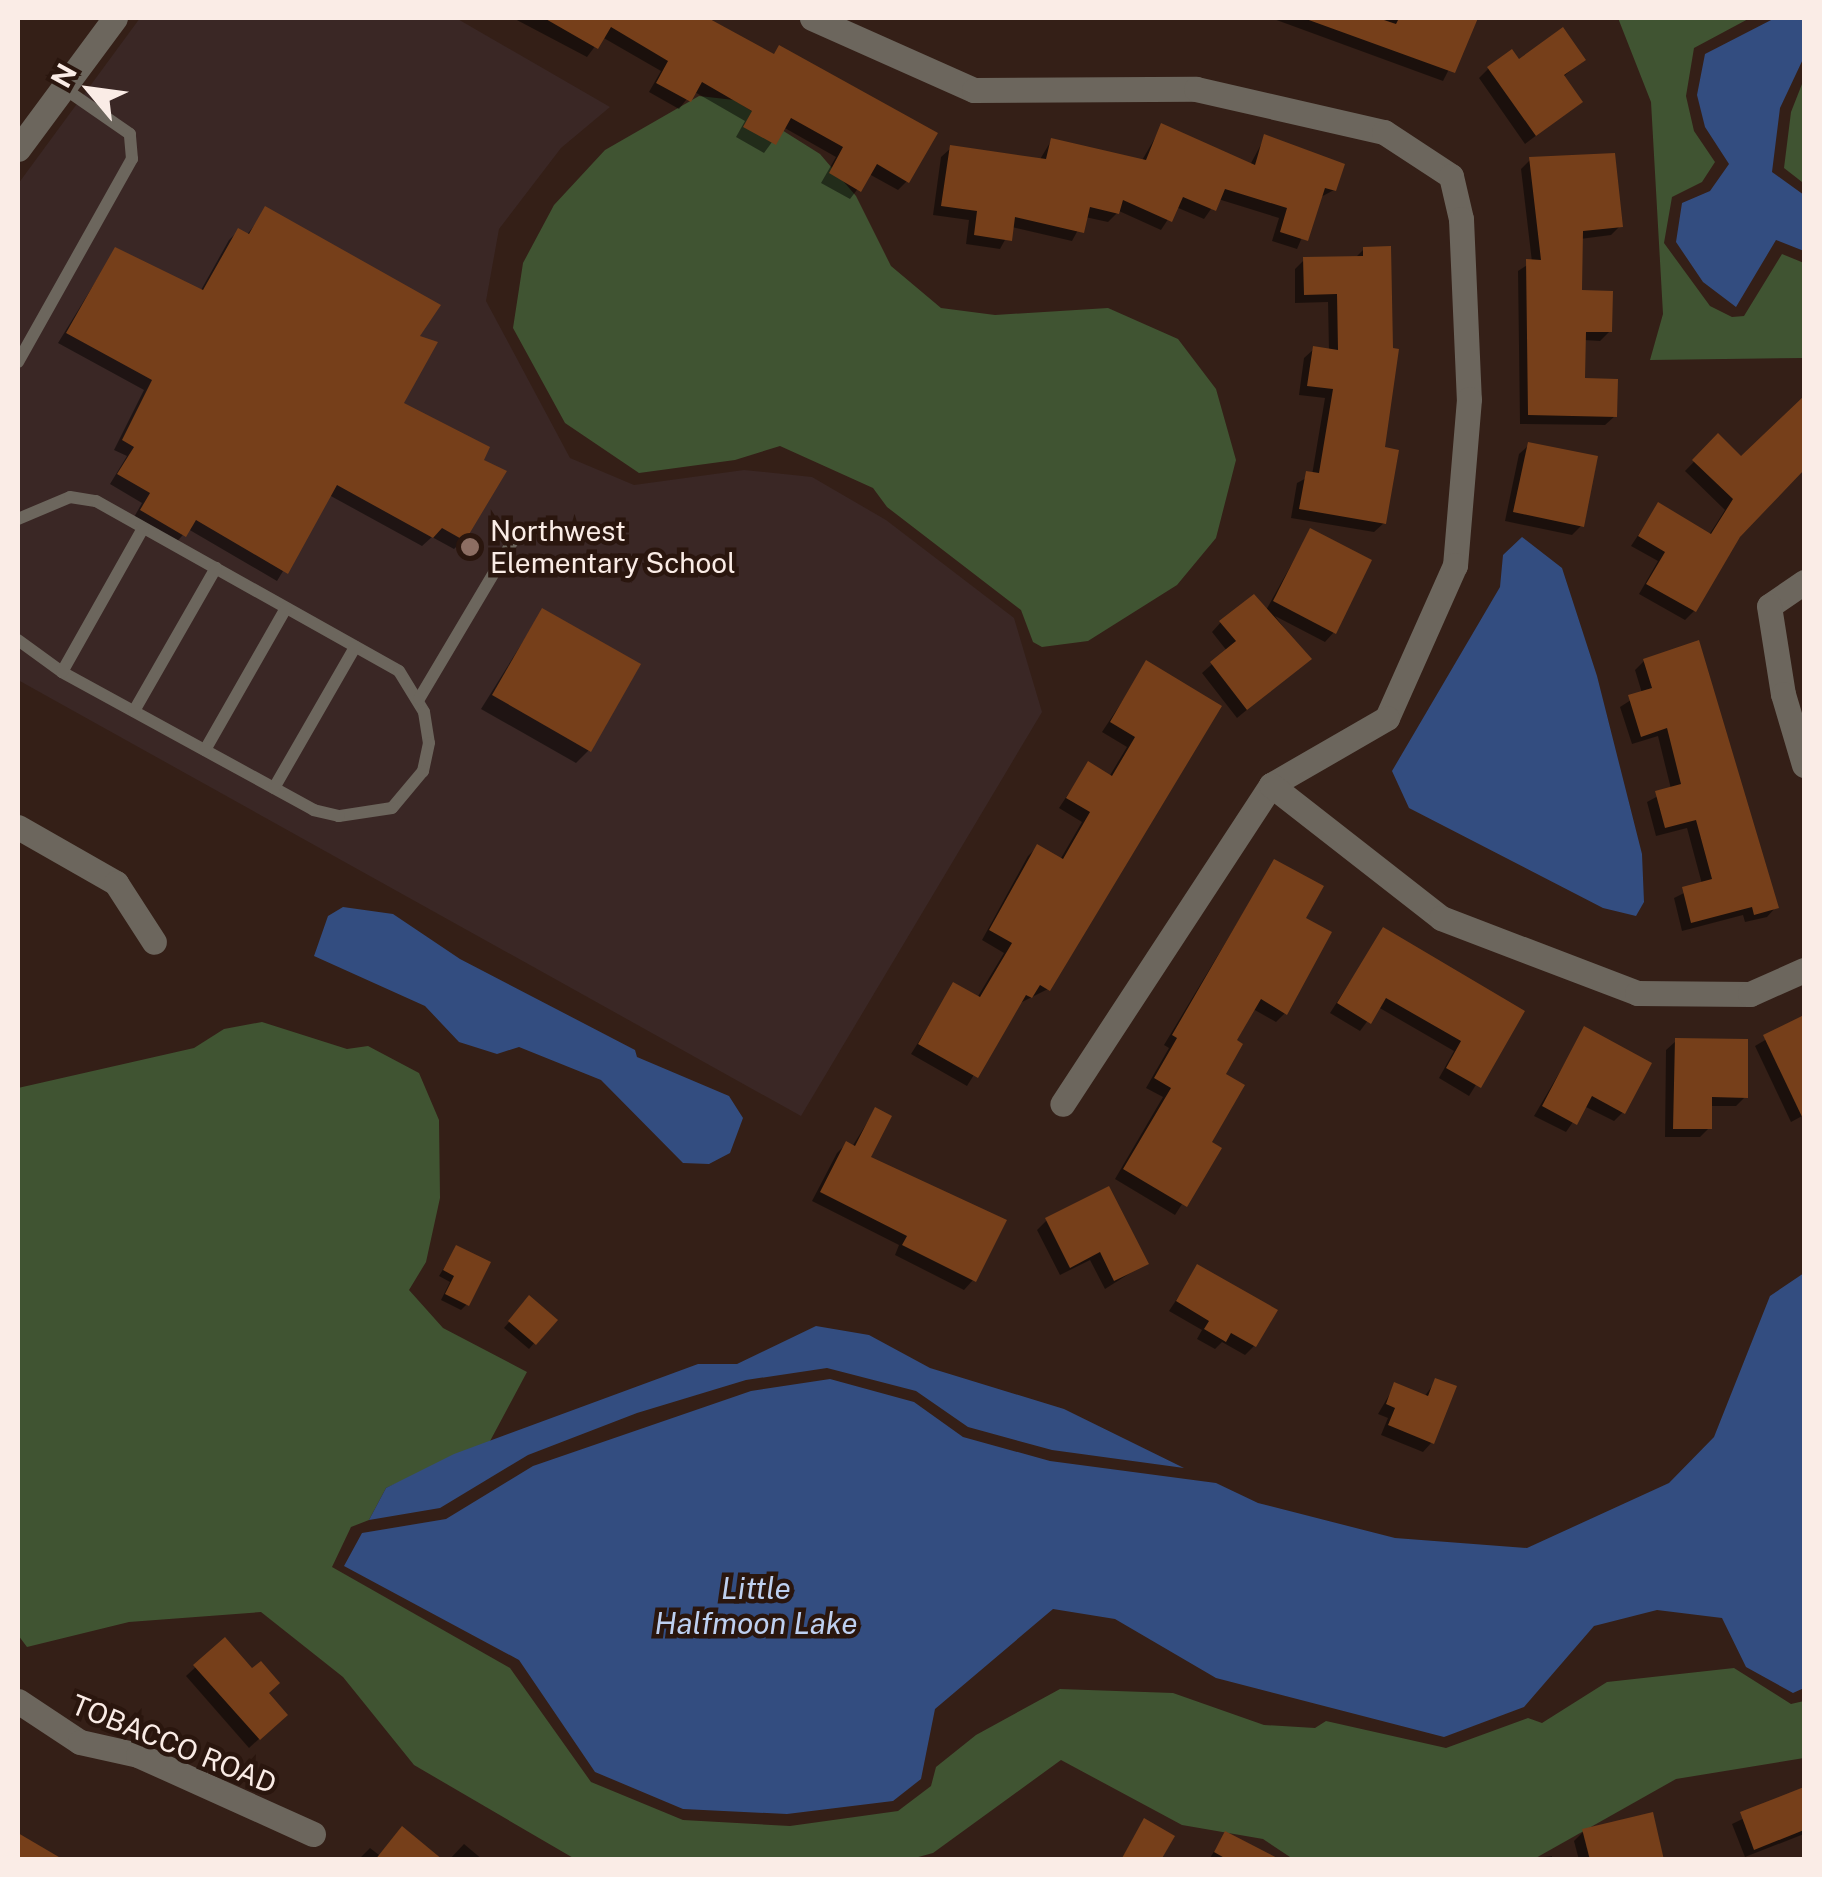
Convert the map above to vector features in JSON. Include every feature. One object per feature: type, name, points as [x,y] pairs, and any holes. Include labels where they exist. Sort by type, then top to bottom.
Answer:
[{"type":"street","points":[[18,149],[116,18]]},
{"type":"street","points":[[812,18],[974,90],[1196,89],[1384,132],[1450,176],[1460,218],[1469,399],[1454,565],[1387,718],[1272,785],[1062,1104]]},
{"type":"street","points":[[1804,582],[1769,606],[1784,694],[1804,765]]},
{"type":"street","points":[[1272,785],[1441,918],[1637,993],[1750,994],[1804,970]]},
{"type":"street","points":[[18,827],[116,884],[154,942]]},
{"type":"street","name":"TOBACCO ROAD","points":[[18,1701],[80,1742],[138,1755],[313,1834]]},
{"type":"lane","points":[[18,362],[132,160],[130,134],[62,87]]},
{"type":"lane","points":[[18,519],[70,497],[96,501],[399,671],[419,700],[429,744],[423,771],[392,808],[339,816],[274,788],[62,672],[18,640]]},
{"type":"lane","points":[[62,672],[144,528]]},
{"type":"lane","points":[[419,700],[520,529]]},
{"type":"lane","points":[[134,711],[216,568]]},
{"type":"lane","points":[[205,750],[286,608]]},
{"type":"lane","points":[[274,788],[356,646]]},
{"type":"shaded area","name":"Northwest Elementary School","points":[[140,18],[456,18],[610,107],[561,148],[499,229],[486,301],[570,458],[634,485],[744,470],[812,477],[886,520],[1014,618],[1042,712],[801,1116],[18,680],[18,184]]},
{"type":"green space","points":[[1618,18],[1750,18],[1694,48],[1686,96],[1694,131],[1715,162],[1702,182],[1672,197],[1664,243],[1710,306],[1732,317],[1744,316],[1782,254],[1804,263],[1804,358],[1650,360],[1663,314],[1651,102]]},
{"type":"green space","points":[[1804,79],[1802,182],[1784,168],[1791,112]]},
{"type":"green space","points":[[699,96],[734,100],[820,154],[856,196],[891,266],[941,308],[995,315],[1108,308],[1178,339],[1216,389],[1236,460],[1216,538],[1177,585],[1088,641],[1042,647],[1033,642],[1021,610],[887,507],[873,488],[780,446],[735,460],[639,473],[565,423],[513,328],[523,263],[554,205],[605,150]]},
{"type":"green space","points":[[262,1022],[347,1049],[368,1046],[419,1073],[439,1120],[440,1198],[426,1262],[409,1290],[443,1328],[527,1372],[489,1443],[386,1488],[369,1520],[351,1527],[332,1567],[510,1668],[591,1782],[683,1820],[790,1826],[898,1811],[931,1786],[936,1767],[976,1735],[1060,1689],[1173,1693],[1264,1725],[1315,1728],[1326,1721],[1446,1748],[1528,1718],[1542,1723],[1607,1682],[1734,1668],[1791,1704],[1804,1701],[1804,1758],[1676,1779],[1534,1859],[1293,1859],[1263,1839],[1182,1825],[1061,1760],[933,1853],[911,1859],[575,1859],[414,1765],[343,1677],[261,1612],[129,1622],[27,1647],[18,1635],[18,1088],[194,1048],[224,1029]]},
{"type":"water","points":[[1775,18],[1804,18],[1804,57],[1780,108],[1772,172],[1804,195],[1804,251],[1776,240],[1736,307],[1703,282],[1676,242],[1682,203],[1710,191],[1729,164],[1705,127],[1697,95],[1705,54]]},
{"type":"water","points":[[1522,537],[1562,568],[1597,676],[1642,854],[1644,902],[1636,916],[1603,908],[1409,808],[1392,771],[1500,587],[1503,555]]},
{"type":"water","points":[[343,907],[393,914],[460,959],[635,1050],[637,1057],[729,1096],[743,1118],[730,1153],[709,1164],[683,1163],[601,1080],[519,1047],[497,1054],[459,1042],[425,1006],[314,956],[328,916]]},
{"type":"water","name":"Little Halfmoon Lake","points":[[1804,1273],[1804,1688],[1793,1693],[1746,1667],[1722,1618],[1657,1610],[1594,1626],[1524,1707],[1444,1737],[1216,1678],[1115,1619],[1053,1609],[935,1709],[921,1779],[893,1801],[787,1814],[683,1809],[595,1772],[519,1660],[344,1566],[362,1533],[446,1519],[533,1466],[751,1391],[830,1379],[914,1402],[963,1437],[1050,1461],[1216,1483],[1258,1503],[1395,1538],[1527,1548],[1669,1483],[1714,1437],[1770,1296]]},
{"type":"water","points":[[816,1326],[869,1335],[930,1368],[1064,1409],[1184,1468],[1052,1450],[968,1427],[916,1391],[827,1368],[746,1380],[637,1413],[528,1455],[440,1508],[369,1520],[386,1488],[454,1454],[698,1364],[737,1364]]},
{"type":"building","points":[[544,18],[708,18],[774,54],[779,45],[938,133],[909,183],[877,164],[861,192],[829,173],[843,147],[791,118],[776,145],[743,127],[752,111],[702,82],[691,102],[656,83],[668,61],[611,27],[598,49]]},
{"type":"building","points":[[1378,18],[1396,24],[1399,18],[1478,18],[1455,73],[1306,19]]},
{"type":"building","points":[[1563,27],[1586,60],[1564,75],[1583,102],[1536,136],[1487,67],[1512,49],[1519,59]]},
{"type":"building","points":[[1161,123],[1255,165],[1264,134],[1345,164],[1336,191],[1325,188],[1308,241],[1280,232],[1287,208],[1225,189],[1216,211],[1183,197],[1172,222],[1123,200],[1119,214],[1090,207],[1084,233],[1015,217],[1012,241],[974,235],[977,211],[941,206],[950,145],[1046,159],[1051,138],[1146,160]]},
{"type":"building","points":[[1615,153],[1623,227],[1583,231],[1582,290],[1613,291],[1612,332],[1586,332],[1585,378],[1618,379],[1617,417],[1528,415],[1526,259],[1541,260],[1529,157]]},
{"type":"building","points":[[265,206],[441,305],[420,336],[438,342],[404,403],[490,447],[484,460],[507,471],[465,541],[442,528],[433,538],[337,485],[288,574],[196,520],[186,537],[140,510],[150,493],[117,474],[134,447],[122,440],[152,380],[66,333],[115,247],[203,290],[238,228],[249,234]]},
{"type":"building","points":[[1391,246],[1393,348],[1399,349],[1385,447],[1399,450],[1386,524],[1299,509],[1306,471],[1319,473],[1333,389],[1307,386],[1313,346],[1338,350],[1337,294],[1304,295],[1303,257],[1363,256],[1363,247]]},
{"type":"building","points":[[1804,396],[1804,470],[1740,537],[1696,612],[1646,584],[1665,552],[1638,536],[1658,502],[1711,534],[1733,499],[1692,460],[1718,433],[1741,456]]},
{"type":"building","points":[[1528,442],[1598,456],[1584,527],[1513,512]]},
{"type":"building","points":[[1310,528],[1372,560],[1336,634],[1273,601]]},
{"type":"building","points":[[1254,594],[1312,659],[1247,710],[1210,662],[1236,641],[1219,621]]},
{"type":"building","points":[[542,608],[641,664],[591,752],[492,695]]},
{"type":"building","points":[[1699,640],[1779,908],[1754,915],[1752,907],[1691,923],[1682,887],[1712,879],[1696,820],[1665,828],[1655,791],[1681,784],[1667,728],[1641,737],[1628,695],[1652,688],[1643,659]]},
{"type":"building","points":[[1146,660],[1222,706],[1050,991],[1040,985],[1032,998],[1026,995],[978,1078],[918,1044],[953,982],[980,997],[1012,943],[989,930],[1037,844],[1063,859],[1090,812],[1066,798],[1088,761],[1112,776],[1135,737],[1110,722]]},
{"type":"building","points":[[1274,859],[1324,886],[1306,918],[1332,932],[1287,1015],[1261,999],[1237,1040],[1243,1044],[1226,1074],[1245,1085],[1212,1142],[1222,1148],[1187,1207],[1123,1169],[1171,1088],[1154,1078],[1177,1038],[1172,1035]]},
{"type":"building","points":[[1383,927],[1525,1011],[1481,1088],[1446,1068],[1461,1041],[1386,998],[1371,1024],[1337,1003]]},
{"type":"building","points":[[1804,1015],[1804,1121],[1763,1035]]},
{"type":"building","points":[[1584,1026],[1652,1063],[1625,1114],[1592,1096],[1577,1125],[1542,1106]]},
{"type":"building","points":[[1675,1038],[1748,1039],[1748,1098],[1712,1097],[1712,1129],[1673,1129]]},
{"type":"building","points":[[875,1107],[892,1116],[871,1157],[1007,1220],[976,1282],[902,1245],[907,1236],[820,1192],[846,1141],[855,1146]]},
{"type":"building","points":[[1109,1186],[1149,1264],[1114,1281],[1100,1252],[1070,1268],[1045,1218]]},
{"type":"building","points":[[456,1245],[491,1262],[469,1306],[445,1294],[454,1276],[443,1270]]},
{"type":"building","points":[[1197,1264],[1278,1310],[1256,1347],[1231,1333],[1226,1342],[1204,1329],[1209,1321],[1176,1301]]},
{"type":"building","points":[[529,1295],[558,1320],[536,1345],[508,1321]]},
{"type":"building","points":[[1435,1378],[1457,1386],[1434,1444],[1388,1425],[1395,1408],[1386,1404],[1394,1382],[1428,1396]]},
{"type":"building","points":[[225,1637],[252,1668],[261,1661],[280,1683],[269,1693],[288,1715],[260,1740],[193,1665]]},
{"type":"building","points":[[1804,1787],[1804,1830],[1754,1850],[1740,1812]]},
{"type":"building","points":[[1653,1812],[1664,1860],[1590,1860],[1582,1829]]},
{"type":"building","points":[[1144,1818],[1175,1836],[1161,1860],[1121,1860]]},
{"type":"building","points":[[402,1826],[443,1860],[375,1860]]},
{"type":"building","points":[[1225,1831],[1281,1860],[1228,1860],[1214,1852]]},
{"type":"building","points":[[18,1833],[64,1860],[18,1860]]},
{"type":"place","name":"Northwest Elementary School","points":[[470,547]]}]
